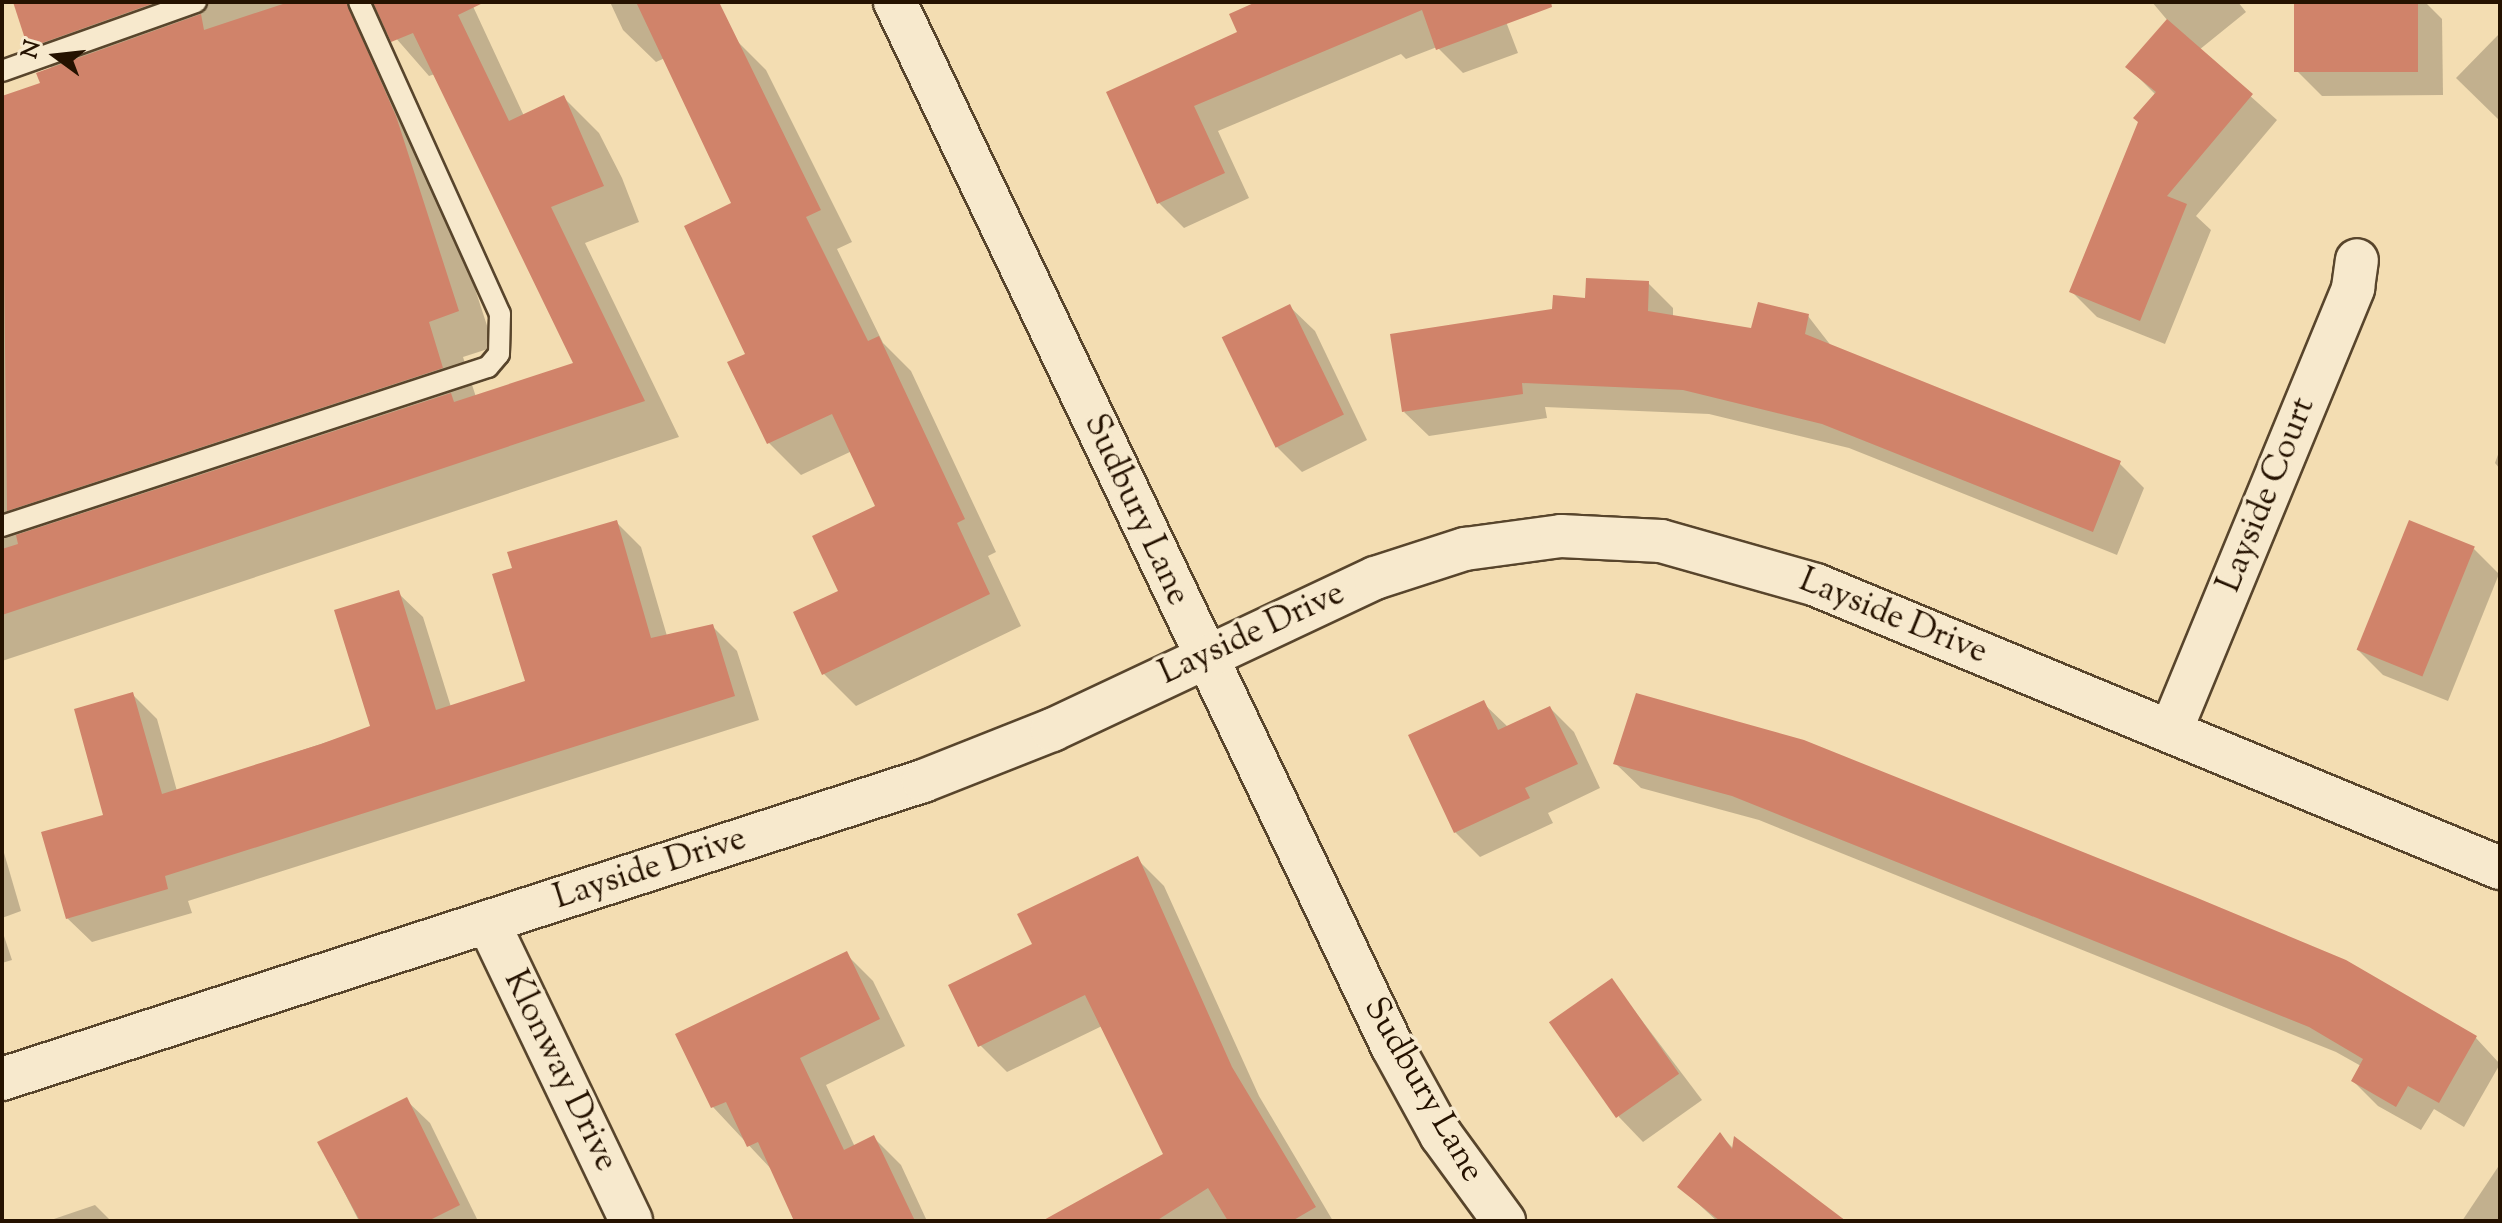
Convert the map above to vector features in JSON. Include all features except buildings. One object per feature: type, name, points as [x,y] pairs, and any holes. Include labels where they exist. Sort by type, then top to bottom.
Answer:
[{"type":"street","name":"Sudbury Lane","points":[[895,2],[1392,1046],[1441,1135],[1504,1221]]},
{"type":"street","name":"Layside Court","points":[[2172,728],[2353,288],[2357,260]]},
{"type":"street","name":"Layside Drive","points":[[2,1079],[923,781],[1052,730],[1204,653],[1375,578],[1465,549],[1589,535],[1731,555],[2172,728],[2500,868]]},
{"type":"street","name":"Klonway Drive","points":[[488,922],[631,1221]]},
{"type":"lane","points":[[2,71],[196,2]]},
{"type":"lane","points":[[2,526],[488,367],[499,354],[500,314],[359,2]]}]
